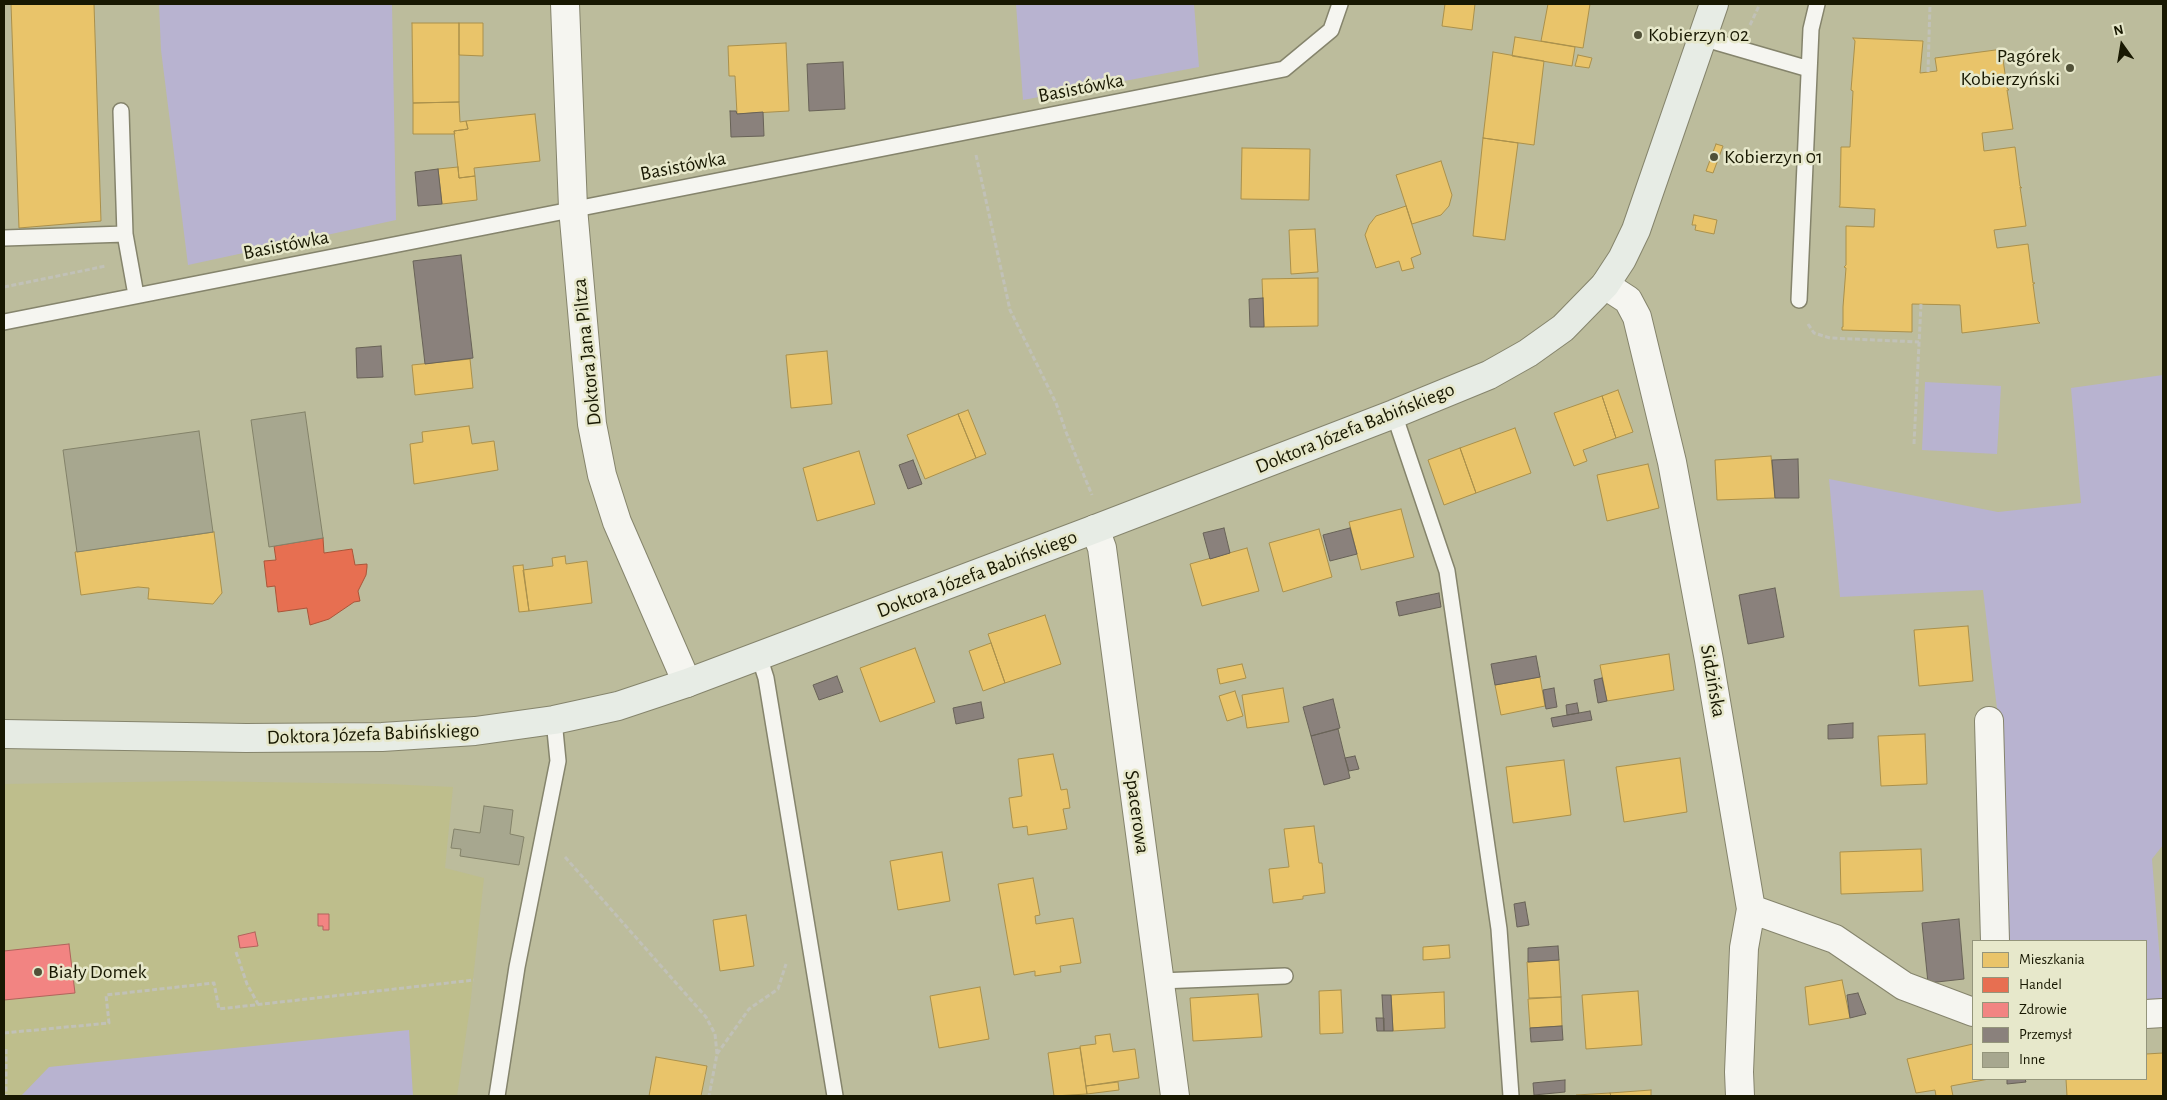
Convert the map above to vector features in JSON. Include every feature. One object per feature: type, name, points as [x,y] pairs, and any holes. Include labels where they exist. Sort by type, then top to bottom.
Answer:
[{"type":"street","name":"Doktora Jana Piltza","points":[[565,4],[573,208],[592,424],[602,475],[617,522],[687,683]]},
{"type":"street","name":"Doktora Józefa Babińskiego","points":[[4,734],[246,738],[382,737],[475,732],[554,720],[618,706],[687,683],[1095,530],[1394,414],[1489,375],[1528,353],[1563,328],[1605,284],[1622,259],[1636,230],[1714,4]]},
{"type":"street","name":"Sidzińska","points":[[1605,284],[1628,300],[1637,317],[1672,462],[1709,660],[1751,909],[1744,948],[1739,1072],[1740,1096]]},
{"type":"street","name":"Spacerowa","points":[[1095,530],[1102,548],[1175,1096]]},
{"type":"street","points":[[1990,721],[1995,940]]},
{"type":"street","points":[[1751,909],[1835,939],[1904,986],[1972,1010]]},
{"type":"street","points":[[2147,1014],[2163,1013]]},
{"type":"lane","name":"Basistówka","points":[[4,322],[573,208],[1284,69],[1330,30],[1340,4]]},
{"type":"lane","points":[[1798,300],[1810,29],[1817,4]]},
{"type":"lane","points":[[1702,38],[1809,69]]},
{"type":"lane","points":[[121,111],[126,234],[136,295]]},
{"type":"lane","points":[[4,238],[126,234]]},
{"type":"lane","points":[[1394,414],[1447,571],[1500,929],[1511,1096]]},
{"type":"lane","points":[[759,656],[766,678],[836,1096]]},
{"type":"lane","points":[[497,1096],[517,967],[558,761],[554,720]]},
{"type":"lane","points":[[1160,981],[1285,976]]},
{"type":"path","points":[[1928,72],[1930,4]]},
{"type":"path","points":[[971,130],[1010,310],[1056,403],[1092,496]]},
{"type":"path","points":[[4,287],[130,261]]},
{"type":"path","points":[[1798,300],[1806,322],[1814,333],[1830,338],[1919,342]]},
{"type":"path","points":[[1914,444],[1921,304]]},
{"type":"path","points":[[561,853],[706,1017],[715,1034],[717,1054],[709,1096]]},
{"type":"path","points":[[236,952],[247,984],[258,1004]]},
{"type":"path","points":[[717,1054],[749,1009],[778,989],[787,963]]},
{"type":"path","points":[[4,1033],[109,1023],[106,995],[214,983],[218,1009],[474,980]]},
{"type":"path","points":[[6,1049],[6,1096]]},
{"type":"shaded area","points":[[159,4],[392,4],[396,220],[188,265],[161,50]]},
{"type":"shaded area","points":[[1016,4],[1194,4],[1199,67],[1023,100]]},
{"type":"shaded area","points":[[2163,375],[2163,845],[2152,859],[2163,1000],[2147,1001],[2147,940],[2005,940],[1998,717],[1983,590],[1840,597],[1829,479],[1998,512],[2081,503],[2071,388]]},
{"type":"shaded area","points":[[1925,382],[2001,386],[1997,454],[1922,450]]},
{"type":"shaded area","points":[[193,781],[453,787],[445,868],[484,878],[470,1007],[457,1096],[4,1096],[4,784]]},
{"type":"shaded area","points":[[409,1030],[413,1096],[21,1096],[49,1067]]},
{"type":"building: Mieszkania","points":[[11,4],[94,4],[101,221],[19,228]]},
{"type":"building: Mieszkania","points":[[1445,4],[1475,4],[1472,30],[1442,26]]},
{"type":"building: Mieszkania","points":[[1548,4],[1590,4],[1583,48],[1541,41]]},
{"type":"building: Mieszkania","points":[[412,23],[459,23],[459,102],[413,103]]},
{"type":"building: Mieszkania","points":[[459,23],[483,23],[483,56],[459,55]]},
{"type":"building: Mieszkania","points":[[1515,37],[1575,47],[1572,66],[1512,56]]},
{"type":"building: Mieszkania","points":[[1853,38],[1923,41],[1920,73],[1937,71],[1935,58],[2003,49],[2013,129],[1982,133],[1984,151],[2015,147],[2026,226],[1994,230],[1997,248],[2028,244],[2033,283],[2035,283],[2033,284],[2038,321],[2040,323],[1962,333],[1960,305],[1912,304],[1912,332],[1842,330],[1846,268],[1844,267],[1846,265],[1846,226],[1874,227],[1875,209],[1839,207],[1841,147],[1850,147],[1853,91],[1851,90],[1855,41]]},
{"type":"building: Mieszkania","points":[[786,43],[789,111],[737,114],[735,76],[729,76],[728,46]]},
{"type":"building: Mieszkania","points":[[1493,52],[1544,61],[1534,145],[1483,138]]},
{"type":"building: Mieszkania","points":[[1578,55],[1592,58],[1589,68],[1575,66]]},
{"type":"building: Mieszkania","points":[[459,102],[460,122],[466,121],[468,129],[454,131],[455,134],[413,134],[413,103]]},
{"type":"building: Mieszkania","points":[[535,114],[540,161],[474,168],[475,176],[459,178],[454,131],[468,129],[466,121]]},
{"type":"building: Mieszkania","points":[[1483,138],[1518,143],[1505,240],[1473,236]]},
{"type":"building: Mieszkania","points":[[1716,144],[1723,146],[1713,173],[1706,171]]},
{"type":"building: Mieszkania","points":[[1242,148],[1310,149],[1309,200],[1241,199]]},
{"type":"building: Mieszkania","points":[[1441,161],[1452,195],[1449,206],[1441,215],[1412,224],[1396,175]]},
{"type":"building: Mieszkania","points":[[458,167],[459,178],[475,176],[477,200],[442,204],[438,169]]},
{"type":"building: Mieszkania","points":[[1406,206],[1421,254],[1411,258],[1414,268],[1402,271],[1399,261],[1376,268],[1365,235],[1369,225],[1376,216]]},
{"type":"building: Mieszkania","points":[[1694,215],[1717,220],[1714,234],[1695,230],[1696,225],[1692,225]]},
{"type":"building: Mieszkania","points":[[1315,229],[1318,272],[1291,274],[1289,230]]},
{"type":"building: Mieszkania","points":[[1318,278],[1318,326],[1264,327],[1262,279]]},
{"type":"building: Mieszkania","points":[[827,351],[832,404],[791,408],[786,355]]},
{"type":"building: Mieszkania","points":[[470,359],[473,388],[415,395],[412,365]]},
{"type":"building: Mieszkania","points":[[1618,390],[1633,432],[1616,438],[1602,396]]},
{"type":"building: Mieszkania","points":[[1602,396],[1616,438],[1583,450],[1587,461],[1574,466],[1554,413]]},
{"type":"building: Mieszkania","points":[[968,410],[986,454],[976,458],[958,414]]},
{"type":"building: Mieszkania","points":[[958,414],[976,458],[925,479],[907,435]]},
{"type":"building: Mieszkania","points":[[469,426],[472,444],[494,441],[498,470],[414,484],[410,444],[423,442],[422,432]]},
{"type":"building: Mieszkania","points":[[1515,428],[1531,473],[1476,493],[1460,448]]},
{"type":"building: Mieszkania","points":[[1460,448],[1476,493],[1444,505],[1428,460]]},
{"type":"building: Mieszkania","points":[[859,451],[875,504],[817,521],[803,468]]},
{"type":"building: Mieszkania","points":[[1771,456],[1775,498],[1717,500],[1715,460]]},
{"type":"building: Mieszkania","points":[[1648,464],[1659,508],[1607,521],[1597,475]]},
{"type":"building: Mieszkania","points":[[1401,509],[1414,557],[1361,570],[1349,522]]},
{"type":"building: Mieszkania","points":[[1319,529],[1332,577],[1283,592],[1269,543]]},
{"type":"building: Mieszkania","points":[[214,532],[222,593],[213,604],[148,599],[149,588],[138,587],[81,595],[75,552]]},
{"type":"building: Mieszkania","points":[[1247,548],[1259,591],[1202,606],[1190,564]]},
{"type":"building: Mieszkania","points":[[565,556],[566,564],[587,561],[592,603],[529,611],[523,570],[553,566],[552,558]]},
{"type":"building: Mieszkania","points":[[523,565],[529,611],[519,612],[513,566]]},
{"type":"building: Mieszkania","points":[[1045,615],[1061,664],[1005,683],[988,634]]},
{"type":"building: Mieszkania","points":[[1968,626],[1973,681],[1919,686],[1914,630]]},
{"type":"building: Mieszkania","points":[[991,643],[1005,683],[983,691],[969,651]]},
{"type":"building: Mieszkania","points":[[915,648],[935,702],[880,722],[860,668]]},
{"type":"building: Mieszkania","points":[[1669,654],[1674,690],[1607,701],[1600,665]]},
{"type":"building: Mieszkania","points":[[1242,664],[1246,678],[1220,684],[1217,669]]},
{"type":"building: Mieszkania","points":[[1540,677],[1545,706],[1501,715],[1495,685]]},
{"type":"building: Mieszkania","points":[[1283,688],[1289,722],[1247,728],[1242,695]]},
{"type":"building: Mieszkania","points":[[1235,691],[1243,716],[1227,721],[1219,696]]},
{"type":"building: Mieszkania","points":[[1925,734],[1927,784],[1881,786],[1878,736]]},
{"type":"building: Mieszkania","points":[[1053,754],[1061,790],[1067,789],[1070,808],[1063,809],[1067,829],[1028,835],[1027,826],[1013,828],[1009,798],[1022,796],[1018,759]]},
{"type":"building: Mieszkania","points":[[1680,758],[1687,812],[1624,822],[1616,767]]},
{"type":"building: Mieszkania","points":[[1564,760],[1571,815],[1513,823],[1506,767]]},
{"type":"building: Mieszkania","points":[[1314,826],[1319,863],[1322,863],[1325,893],[1303,896],[1303,899],[1273,903],[1269,869],[1289,867],[1284,829]]},
{"type":"building: Mieszkania","points":[[1921,849],[1923,891],[1841,894],[1840,852]]},
{"type":"building: Mieszkania","points":[[942,852],[950,901],[898,910],[890,861]]},
{"type":"building: Mieszkania","points":[[1033,878],[1040,915],[1035,916],[1036,924],[1073,918],[1081,963],[1060,966],[1061,972],[1035,976],[1035,971],[1014,975],[998,884]]},
{"type":"building: Mieszkania","points":[[746,915],[754,966],[720,971],[713,920]]},
{"type":"building: Mieszkania","points":[[1449,945],[1450,958],[1423,960],[1423,947]]},
{"type":"building: Mieszkania","points":[[1559,960],[1561,997],[1529,998],[1527,962]]},
{"type":"building: Mieszkania","points":[[1842,980],[1850,1018],[1809,1025],[1805,987]]},
{"type":"building: Mieszkania","points":[[980,987],[989,1039],[939,1048],[930,996]]},
{"type":"building: Mieszkania","points":[[1341,990],[1343,1033],[1320,1034],[1319,991]]},
{"type":"building: Mieszkania","points":[[1638,991],[1642,1045],[1586,1049],[1582,995]]},
{"type":"building: Mieszkania","points":[[1444,992],[1445,1028],[1393,1031],[1391,995]]},
{"type":"building: Mieszkania","points":[[1258,994],[1262,1037],[1193,1041],[1190,998]]},
{"type":"building: Mieszkania","points":[[1561,997],[1562,1026],[1530,1028],[1528,999]]},
{"type":"building: Mieszkania","points":[[1110,1034],[1113,1052],[1135,1049],[1139,1078],[1086,1086],[1080,1046],[1096,1044],[1095,1036]]},
{"type":"building: Mieszkania","points":[[1972,1044],[1972,1080],[1984,1080],[1951,1086],[1953,1096],[1936,1096],[1935,1090],[1916,1093],[1907,1059]]},
{"type":"building: Mieszkania","points":[[1080,1048],[1087,1094],[1054,1096],[1048,1053]]},
{"type":"building: Mieszkania","points":[[2163,1053],[2163,1096],[2067,1096],[2066,1080],[2147,1080],[2147,1054]]},
{"type":"building: Mieszkania","points":[[656,1057],[707,1066],[701,1096],[649,1096]]},
{"type":"building: Mieszkania","points":[[1118,1082],[1119,1090],[1087,1094],[1086,1086]]},
{"type":"building: Mieszkania","points":[[1651,1090],[1651,1096],[1611,1096],[1610,1093]]},
{"type":"building: Mieszkania","points":[[1610,1093],[1611,1096],[1576,1096],[1576,1095]]},
{"type":"building: Handel","points":[[323,538],[324,553],[352,549],[355,565],[367,564],[366,575],[358,591],[360,601],[354,602],[329,619],[310,625],[307,608],[278,612],[275,586],[267,587],[264,561],[276,560],[274,546]]},
{"type":"building: Zdrowie","points":[[318,914],[329,914],[329,930],[323,930],[323,926],[318,926]]},
{"type":"building: Zdrowie","points":[[255,932],[258,946],[240,948],[238,936]]},
{"type":"building: Zdrowie","name":"Biały Domek","points":[[69,944],[75,993],[4,1000],[4,951]]},
{"type":"building: Przemysł","points":[[843,62],[845,109],[809,111],[807,64]]},
{"type":"building: Przemysł","points":[[730,111],[736,111],[737,114],[763,112],[764,136],[731,137]]},
{"type":"building: Przemysł","points":[[438,169],[442,204],[418,206],[415,172]]},
{"type":"building: Przemysł","points":[[461,255],[473,358],[425,364],[413,261]]},
{"type":"building: Przemysł","points":[[1263,298],[1264,327],[1250,327],[1249,299]]},
{"type":"building: Przemysł","points":[[381,346],[383,377],[357,378],[356,348]]},
{"type":"building: Przemysł","points":[[1798,459],[1799,498],[1775,498],[1772,460]]},
{"type":"building: Przemysł","points":[[913,460],[922,484],[908,489],[899,465]]},
{"type":"building: Przemysł","points":[[1224,528],[1230,553],[1210,559],[1203,533]]},
{"type":"building: Przemysł","points":[[1350,528],[1357,554],[1330,561],[1323,535]]},
{"type":"building: Przemysł","points":[[1775,588],[1784,637],[1748,644],[1739,595]]},
{"type":"building: Przemysł","points":[[1439,593],[1441,607],[1399,616],[1396,602]]},
{"type":"building: Przemysł","points":[[1536,656],[1540,677],[1495,685],[1491,664]]},
{"type":"building: Przemysł","points":[[837,676],[843,692],[819,700],[813,685]]},
{"type":"building: Przemysł","points":[[1602,678],[1607,701],[1598,703],[1594,680]]},
{"type":"building: Przemysł","points":[[1554,688],[1557,707],[1546,709],[1543,690]]},
{"type":"building: Przemysł","points":[[1333,699],[1340,728],[1311,736],[1303,707]]},
{"type":"building: Przemysł","points":[[981,702],[984,718],[956,724],[953,708]]},
{"type":"building: Przemysł","points":[[1577,703],[1579,713],[1567,715],[1566,705]]},
{"type":"building: Przemysł","points":[[1590,711],[1592,720],[1553,727],[1551,718]]},
{"type":"building: Przemysł","points":[[1853,723],[1853,738],[1828,739],[1828,725]]},
{"type":"building: Przemysł","points":[[1338,729],[1350,778],[1324,785],[1311,736]]},
{"type":"building: Przemysł","points":[[1355,756],[1359,769],[1349,771],[1345,758]]},
{"type":"building: Przemysł","points":[[1525,902],[1529,925],[1517,927],[1514,904]]},
{"type":"building: Przemysł","points":[[1959,919],[1964,979],[1928,983],[1922,923]]},
{"type":"building: Przemysł","points":[[1558,946],[1559,960],[1528,962],[1528,948]]},
{"type":"building: Przemysł","points":[[1858,993],[1866,1014],[1850,1018],[1847,995]]},
{"type":"building: Przemysł","points":[[1382,995],[1391,995],[1393,1031],[1384,1031]]},
{"type":"building: Przemysł","points":[[1376,1018],[1384,1018],[1384,1031],[1377,1031]]},
{"type":"building: Przemysł","points":[[1562,1026],[1563,1040],[1531,1042],[1530,1028]]},
{"type":"building: Przemysł","points":[[1565,1080],[1565,1092],[1534,1095],[1533,1083]]},
{"type":"building: Przemysł","points":[[2007,1080],[2025,1080],[2026,1082],[2007,1084]]},
{"type":"building: Inne","points":[[305,412],[323,538],[269,547],[251,420]]},
{"type":"building: Inne","points":[[199,431],[213,532],[77,552],[63,450]]},
{"type":"building: Inne","points":[[484,806],[513,810],[510,834],[524,837],[519,865],[460,856],[461,849],[451,848],[454,829],[480,833]]},
{"type":"place","name":"Kobierzyn 02","points":[[1638,35]]},
{"type":"place","name":"Pagórek Kobierzyński","points":[[2070,68]]},
{"type":"place","name":"Kobierzyn 01","points":[[1714,157]]},
{"type":"place","name":"Biały Domek","points":[[38,972]]}]
